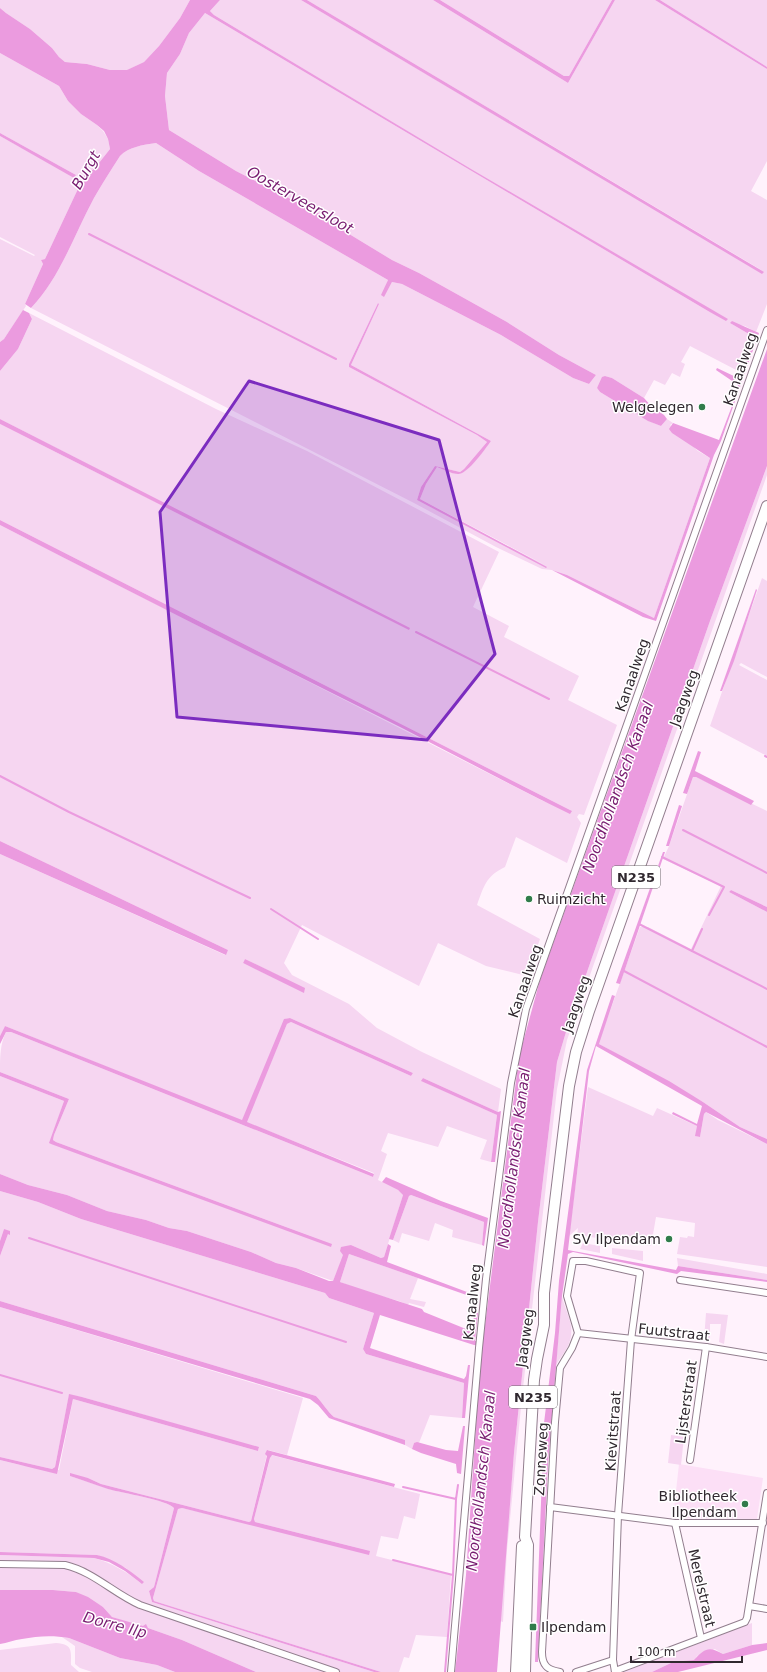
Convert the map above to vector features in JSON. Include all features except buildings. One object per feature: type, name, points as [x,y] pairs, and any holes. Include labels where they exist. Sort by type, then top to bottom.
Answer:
[{"type":"main road","name":"Jaagweg","points":[[525,1672],[528,1552],[525,1536],[534,1375],[544,1325],[545,1286],[568,1086],[573,1062],[593,997],[767,506]]},
{"type":"main road","name":"Jaagweg","points":[[516,1672],[522,1545],[525,1536]]},
{"type":"street","name":"Kanaalweg","points":[[451,1672],[479,1339],[510,1083],[526,1009],[767,330]]},
{"type":"street","name":"Kievitstraat","points":[[578,1333],[567,1296],[573,1261],[586,1261],[640,1273],[631,1340],[618,1516],[613,1660]]},
{"type":"street","points":[[680,1280],[767,1294]]},
{"type":"street","name":"Fuutstraat","points":[[578,1333],[706,1347],[767,1357]]},
{"type":"street","name":"Zonneweg","points":[[560,1672],[552,1670],[545,1665],[542,1660],[542,1652],[560,1368],[572,1348],[578,1333]]},
{"type":"street","name":"Lijsterstraat","points":[[690,1460],[706,1347]]},
{"type":"street","points":[[701,1638],[742,1623],[747,1618],[764,1528],[767,1493]]},
{"type":"street","points":[[550,1507],[675,1523],[764,1528]]},
{"type":"street","name":"Merelstraat","points":[[613,1660],[615,1672],[701,1638],[675,1523]]},
{"type":"street","points":[[0,1564],[74,1567],[84,1571],[123,1597],[140,1605],[336,1672]]},
{"type":"street","points":[[749,1606],[767,1609]]},
{"type":"street","points":[[576,1672],[613,1660]]},
{"type":"highlighted area","points":[[249,381],[439,440],[495,654],[427,740],[177,717],[160,512]]},
{"type":"shaded area","points":[[0,0],[190,0],[180,18],[159,46],[144,62],[128,70],[110,70],[87,64],[65,62],[52,48],[30,29],[0,8]]},
{"type":"shaded area","points":[[220,0],[301,0],[720,248],[763,271],[307,0],[433,0],[568,83],[615,0],[655,0],[767,69],[767,161],[751,191],[767,200],[767,304],[756,332],[745,326],[730,323],[754,337],[742,373],[690,346],[681,362],[685,364],[680,377],[672,373],[665,385],[654,380],[644,398],[612,378],[605,376],[597,388],[600,392],[649,421],[661,426],[667,419],[673,423],[670,425],[698,451],[710,458],[654,618],[567,575],[552,570],[542,569],[496,547],[414,503],[31,308],[41,296],[58,270],[94,198],[120,156],[131,148],[156,143],[199,171],[388,280],[382,296],[384,296],[392,282],[402,284],[501,335],[573,378],[589,384],[596,375],[559,355],[507,322],[419,273],[392,260],[336,226],[326,217],[236,171],[169,130],[165,96],[167,73],[180,54],[189,33],[205,13],[708,311],[727,319],[460,163],[214,15],[210,11]],"holes":[[[378,303],[379,304],[351,365],[491,441],[476,460],[462,473],[453,473],[437,467],[426,484],[420,499],[547,566],[417,500],[421,487],[435,466],[460,472],[487,442],[477,435],[349,367],[349,364]]]},
{"type":"shaded area","points":[[440,0],[612,0],[569,76],[564,76]]},
{"type":"shaded area","points":[[660,0],[767,0],[767,67]]},
{"type":"shaded area","points":[[0,53],[59,86],[68,101],[81,114],[103,131],[108,139],[110,149],[95,168],[84,176],[45,259],[41,260],[43,264],[25,304],[26,306],[4,339],[0,342],[0,239],[34,256],[35,255],[0,237],[0,136],[74,177],[76,175],[0,133]]},
{"type":"shaded area","points":[[29,313],[216,409],[307,451],[499,552],[473,607],[509,626],[504,637],[579,676],[568,700],[617,725],[584,815],[579,814],[577,817],[581,823],[567,863],[516,837],[505,867],[499,870],[486,882],[477,905],[540,939],[527,976],[486,966],[438,943],[419,986],[302,925],[284,963],[292,975],[349,1004],[377,1028],[422,1052],[501,1089],[498,1112],[423,1078],[422,1081],[497,1115],[491,1162],[480,1159],[487,1140],[447,1126],[438,1147],[388,1133],[381,1151],[387,1154],[378,1180],[398,1190],[403,1195],[384,1257],[381,1258],[351,1245],[341,1251],[344,1255],[333,1281],[296,1268],[276,1263],[251,1252],[187,1231],[169,1228],[146,1220],[107,1211],[67,1195],[28,1185],[0,1174],[0,1076],[64,1101],[50,1143],[332,1244],[56,1142],[53,1140],[54,1135],[69,1099],[0,1072],[1,1046],[6,1032],[11,1032],[373,1177],[374,1173],[246,1122],[287,1024],[291,1022],[411,1076],[413,1073],[290,1018],[285,1019],[242,1121],[5,1026],[0,1036],[0,854],[225,955],[228,950],[0,841],[0,525],[543,801],[572,811],[0,520],[0,424],[410,630],[0,419],[0,371],[18,349],[32,319]],"holes":[[[245,959],[291,982],[304,992],[243,963]]]},
{"type":"shaded area","points":[[767,466],[767,475],[567,1040],[557,1089],[522,1397],[507,1550],[503,1622],[500,1621],[514,1453],[538,1222],[557,1062],[566,1032],[710,621]]},
{"type":"shaded area","points":[[762,578],[767,581],[767,677],[741,663],[739,665],[767,680],[767,756],[710,726]]},
{"type":"shaded area","points":[[693,777],[696,777],[767,811],[767,907],[731,890],[729,892],[767,912],[767,1139],[740,1127],[703,1102],[599,1044],[640,927],[648,927],[691,949],[721,886],[663,859]]},
{"type":"shaded area","points":[[588,1087],[653,1116],[657,1108],[697,1126],[696,1136],[700,1137],[704,1114],[706,1112],[718,1120],[767,1144],[767,1267],[677,1254],[680,1237],[694,1237],[695,1223],[656,1217],[651,1246],[577,1235],[578,1228],[569,1236]]},
{"type":"shaded area","points":[[0,1191],[38,1202],[81,1219],[325,1293],[329,1298],[374,1313],[363,1349],[366,1354],[464,1383],[462,1418],[430,1415],[419,1443],[414,1443],[412,1449],[405,1445],[405,1440],[334,1417],[316,1396],[0,1301],[0,1256],[8,1234],[4,1229],[0,1241]]},
{"type":"shaded area","points":[[411,1195],[484,1222],[482,1245],[452,1237],[453,1230],[435,1223],[429,1241],[402,1233],[399,1243],[393,1240],[409,1196]]},
{"type":"shaded area","points":[[583,1243],[600,1246],[600,1253],[580,1249]]},
{"type":"shaded area","points":[[612,1248],[643,1251],[643,1261],[612,1254]]},
{"type":"shaded area","points":[[349,1254],[418,1278],[410,1299],[426,1302],[424,1307],[409,1303],[408,1305],[340,1282]]},
{"type":"shaded area","points":[[677,1258],[767,1274],[767,1280],[678,1266]]},
{"type":"shaded area","points":[[562,1296],[570,1321],[571,1333],[568,1346],[556,1365]]},
{"type":"shaded area","points":[[0,1307],[303,1398],[287,1455],[268,1450],[251,1521],[249,1522],[101,1484],[88,1478],[70,1476],[109,1489],[163,1502],[174,1508],[154,1587],[149,1591],[152,1602],[374,1672],[256,1672],[182,1640],[148,1628],[146,1625],[143,1627],[112,1617],[103,1607],[76,1592],[53,1590],[0,1590],[0,1555],[94,1558],[119,1568],[142,1584],[126,1568],[97,1555],[0,1552],[0,1460],[20,1465],[59,1470],[73,1399],[258,1451],[259,1448],[82,1397],[69,1395],[55,1467],[52,1469],[0,1457]]},
{"type":"shaded area","points":[[706,1313],[728,1315],[724,1344],[719,1342],[721,1324],[710,1324],[710,1340],[704,1340]]},
{"type":"shaded area","points":[[671,1435],[684,1437],[681,1465],[668,1463]]},
{"type":"shaded area","points":[[271,1455],[420,1494],[415,1519],[404,1516],[398,1539],[381,1536],[376,1556],[451,1575],[447,1637],[416,1635],[409,1658],[404,1657],[399,1672],[381,1672],[154,1601],[153,1598],[178,1509],[182,1508],[370,1551],[255,1522],[254,1519]]},
{"type":"shaded area","points":[[679,1464],[763,1478],[757,1519],[673,1518]]},
{"type":"shaded area","points":[[752,1623],[752,1645],[723,1654],[715,1649],[697,1656],[695,1660],[673,1662],[652,1672],[624,1672]]},
{"type":"shaded area","points":[[62,1637],[69,1638],[120,1658],[157,1665],[175,1672],[92,1672],[80,1668],[75,1664],[75,1646]]},
{"type":"shaded area","points":[[56,1643],[66,1645],[70,1649],[71,1665],[79,1672],[0,1672],[0,1650]]},
{"type":"water","points":[[190,0],[220,0],[210,11],[214,15],[471,169],[728,319],[726,321],[708,311],[205,13],[189,33],[180,54],[167,73],[165,96],[169,130],[236,171],[326,217],[336,226],[392,260],[419,273],[507,322],[559,355],[596,375],[589,384],[573,378],[501,335],[402,284],[392,282],[384,297],[381,295],[388,280],[199,171],[156,143],[131,148],[120,156],[94,198],[58,270],[41,296],[31,308],[25,304],[43,264],[41,260],[45,259],[84,176],[95,168],[110,149],[108,139],[104,131],[81,114],[68,101],[59,86],[0,53],[0,8],[30,29],[52,48],[65,62],[87,64],[110,70],[127,70],[144,62],[159,46],[180,18]]},
{"type":"water","points":[[301,0],[307,0],[764,272],[762,274]]},
{"type":"water","points":[[433,0],[440,0],[564,76],[569,76],[612,0],[615,0],[568,83]]},
{"type":"water","points":[[655,0],[660,0],[767,67],[767,69]]},
{"type":"water","points":[[0,133],[76,175],[74,178],[0,136]]},
{"type":"water","points":[[378,303],[379,304],[351,365],[491,441],[476,460],[462,473],[453,473],[437,467],[426,484],[420,499],[547,567],[546,568],[417,500],[421,487],[435,466],[460,472],[487,442],[477,435],[349,367],[349,364]]},
{"type":"water","points":[[23,310],[29,313],[32,319],[18,349],[0,371],[0,342],[4,339]]},
{"type":"water","points":[[732,321],[759,333],[721,441],[714,455],[656,621],[643,617],[552,570],[567,575],[654,618],[710,458],[672,433],[669,429],[673,423],[719,440],[738,385],[716,370],[717,368],[740,379],[754,337],[730,323]]},
{"type":"water","name":"Noordhollandsch Kanaal","points":[[767,349],[767,466],[710,621],[566,1032],[557,1062],[538,1222],[514,1453],[497,1672],[455,1672],[466,1575],[482,1346],[474,1345],[380,1315],[370,1348],[464,1379],[468,1365],[470,1365],[465,1418],[462,1418],[464,1383],[366,1354],[363,1349],[374,1313],[329,1298],[325,1293],[81,1219],[38,1202],[0,1191],[0,1174],[28,1185],[67,1195],[107,1211],[146,1220],[169,1228],[187,1231],[251,1252],[276,1263],[296,1268],[329,1281],[333,1281],[343,1255],[340,1251],[341,1247],[351,1245],[381,1258],[384,1257],[388,1244],[391,1246],[387,1262],[475,1295],[478,1299],[349,1254],[340,1282],[422,1309],[424,1312],[466,1329],[472,1326],[475,1312],[478,1313],[475,1341],[483,1341],[519,1057],[540,980]]},
{"type":"water","points":[[605,376],[612,378],[644,398],[652,407],[664,415],[667,419],[661,426],[648,421],[600,392],[597,388],[602,377]]},
{"type":"water","points":[[0,419],[410,628],[409,630],[0,424]]},
{"type":"water","points":[[0,520],[572,811],[570,814],[549,804],[404,729],[101,577],[0,525]]},
{"type":"water","points":[[756,589],[757,590],[734,661],[722,691],[720,691]]},
{"type":"water","points":[[698,751],[701,752],[695,771],[754,801],[751,805],[696,777],[693,777],[687,794],[683,793]]},
{"type":"water","points":[[679,805],[682,806],[669,846],[666,846]]},
{"type":"water","points":[[0,841],[228,950],[226,955],[0,854]]},
{"type":"water","points":[[663,852],[665,852],[620,984],[616,983]]},
{"type":"water","points":[[731,890],[767,907],[767,912],[729,892]]},
{"type":"water","points":[[245,959],[305,988],[304,993],[243,963]]},
{"type":"water","points":[[612,995],[615,996],[599,1044],[669,1081],[740,1127],[767,1139],[767,1144],[706,1112],[704,1114],[700,1137],[695,1136],[697,1126],[672,1114],[673,1112],[697,1124],[702,1106],[596,1046],[589,1071],[568,1250],[676,1270],[678,1266],[767,1280],[767,1282],[681,1271],[677,1274],[573,1252],[568,1254],[562,1296],[548,1463],[538,1662],[535,1662],[544,1423],[555,1333],[559,1281],[587,1070]]},
{"type":"water","points":[[290,1018],[413,1073],[411,1076],[291,1022],[287,1024],[247,1122],[374,1174],[373,1177],[11,1032],[6,1032],[0,1044],[0,1036],[5,1026],[242,1120],[284,1019]]},
{"type":"water","points":[[0,1072],[69,1099],[54,1135],[53,1140],[56,1142],[332,1244],[331,1247],[49,1143],[64,1101],[0,1076]]},
{"type":"water","points":[[423,1078],[498,1112],[501,1111],[495,1162],[491,1162],[497,1115],[421,1081]]},
{"type":"water","points":[[386,1177],[441,1201],[488,1218],[484,1246],[482,1245],[484,1222],[411,1195],[409,1196],[393,1240],[389,1239],[403,1195],[398,1190],[382,1182]]},
{"type":"water","points":[[4,1229],[10,1231],[10,1235],[8,1234],[0,1256],[0,1241]]},
{"type":"water","points":[[0,1301],[316,1396],[334,1417],[405,1440],[405,1445],[329,1418],[318,1405],[310,1399],[0,1307]]},
{"type":"water","points":[[69,1394],[259,1447],[258,1451],[73,1399],[57,1474],[0,1460],[0,1457],[52,1469],[55,1467]]},
{"type":"water","points":[[463,1426],[465,1426],[461,1474],[457,1473],[456,1464],[412,1449],[414,1443],[417,1442],[446,1450],[458,1451]]},
{"type":"water","points":[[267,1450],[395,1484],[394,1487],[272,1455],[270,1458],[254,1519],[255,1522],[370,1551],[369,1555],[182,1508],[178,1509],[153,1598],[154,1601],[381,1672],[374,1672],[152,1602],[149,1591],[154,1587],[174,1508],[163,1502],[108,1489],[70,1476],[70,1473],[88,1478],[101,1484],[249,1522],[251,1521],[267,1456],[265,1454]]},
{"type":"water","points":[[0,1552],[97,1555],[116,1562],[144,1582],[142,1584],[125,1571],[109,1562],[94,1558],[0,1555]]},
{"type":"water","name":"Dorre Ilp","points":[[0,1590],[53,1590],[76,1592],[88,1597],[103,1607],[112,1617],[143,1626],[146,1624],[148,1628],[182,1640],[256,1672],[175,1672],[157,1665],[120,1658],[63,1637],[33,1637],[0,1644]]},
{"type":"water","points":[[767,1643],[767,1650],[678,1672],[652,1672],[673,1662],[694,1660],[701,1653],[707,1650],[711,1649],[723,1654],[752,1645]]},
{"type":"waterway","points":[[89,234],[336,359]]},
{"type":"waterway","points":[[416,632],[549,699]]},
{"type":"waterway","points":[[0,776],[69,812],[250,898]]},
{"type":"waterway","points":[[683,830],[767,873]]},
{"type":"waterway","points":[[662,857],[724,887],[709,915]]},
{"type":"waterway","points":[[271,909],[318,939]]},
{"type":"waterway","points":[[639,924],[692,951]]},
{"type":"waterway","points":[[702,929],[692,951],[767,989]]},
{"type":"waterway","points":[[624,971],[767,1047]]},
{"type":"waterway","points":[[29,1238],[346,1342]]},
{"type":"waterway","points":[[0,1375],[62,1393]]},
{"type":"waterway","points":[[403,1487],[456,1499],[458,1485]]},
{"type":"waterway","points":[[453,1575],[456,1499]]},
{"type":"waterway","points":[[393,1560],[453,1575],[445,1672]]},
{"type":"place","name":"Welgelegen","points":[[702,407]]},
{"type":"place","name":"Ruimzicht","points":[[529,899]]},
{"type":"place","name":"SV Ilpendam","points":[[669,1239]]},
{"type":"place","name":"Bibliotheek Ilpendam","points":[[745,1504]]},
{"type":"place","name":"Ilpendam","points":[[533,1627]]},
{"type":"water label","name":"Burgt","points":[[86,170]]},
{"type":"water label","name":"Oosterveersloot","points":[[300,200]]}]
